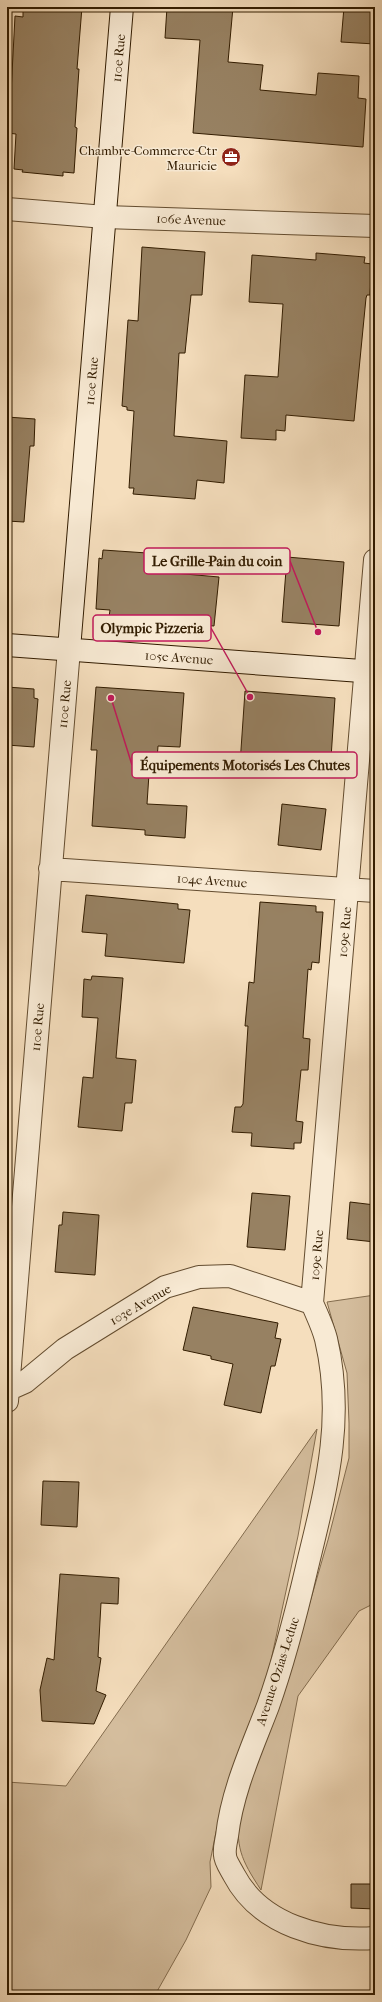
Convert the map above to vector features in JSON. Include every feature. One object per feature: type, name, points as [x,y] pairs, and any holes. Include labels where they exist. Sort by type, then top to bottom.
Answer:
[{"type":"street","name":"110e Rue","points":[[7,1393],[122,7]]},
{"type":"street","name":"106e Avenue","points":[[7,209],[105,217],[375,226]]},
{"type":"street","name":"109e Rue","points":[[312,1303],[347,890],[370,672],[375,560]]},
{"type":"street","name":"105e Avenue","points":[[7,645],[370,672]]},
{"type":"street","name":"104e Avenue","points":[[50,869],[375,891]]},
{"type":"street","name":"103e Avenue","points":[[7,1393],[25,1382],[66,1349],[165,1287],[198,1277],[230,1276],[312,1303]]},
{"type":"street","name":"Avenue Ozias-Leduc","points":[[312,1303],[326,1337],[332,1374],[334,1435],[328,1479],[295,1616],[276,1683],[239,1784],[229,1820],[224,1856],[239,1885],[258,1906],[291,1927],[334,1937],[375,1938]]},
{"type":"shaded area","points":[[375,1295],[375,1603],[359,1611],[298,1696],[261,1890],[248,1869],[241,1852],[238,1834],[239,1809],[301,1633],[328,1540],[349,1458],[347,1373],[327,1302]]},
{"type":"shaded area","points":[[317,1429],[298,1536],[268,1674],[216,1832],[210,1862],[211,1887],[186,1940],[155,1995],[7,1995],[7,1782],[66,1786]]},
{"type":"building","points":[[23,7],[82,7],[77,69],[79,69],[75,127],[77,128],[74,173],[63,172],[63,176],[22,172],[23,170],[14,169],[16,134],[7,133],[7,112],[10,112],[15,16],[23,17]]},
{"type":"building","points":[[167,7],[233,7],[228,62],[263,65],[260,90],[316,95],[318,73],[359,76],[358,98],[366,99],[363,147],[193,133],[200,40],[165,38]]},
{"type":"building","points":[[344,7],[375,10],[375,44],[341,42]]},
{"type":"building","points":[[142,247],[205,252],[202,295],[191,295],[185,353],[179,353],[174,436],[227,441],[224,483],[197,480],[195,499],[133,494],[134,488],[129,488],[134,411],[127,410],[127,407],[122,406],[128,320],[138,321]]},
{"type":"building","points":[[316,253],[365,257],[364,263],[372,264],[370,295],[367,295],[366,298],[354,421],[286,415],[285,431],[276,430],[276,440],[241,438],[245,375],[278,377],[283,304],[249,302],[252,255],[316,260]]},
{"type":"building","points":[[7,417],[35,419],[34,446],[30,446],[24,522],[7,521]]},
{"type":"building","points":[[103,550],[162,554],[162,572],[219,577],[214,626],[109,617],[110,610],[96,609],[99,558],[102,559]]},
{"type":"building","points":[[287,557],[344,562],[339,626],[282,622]]},
{"type":"building","points":[[7,687],[34,689],[34,698],[38,699],[34,747],[7,745]]},
{"type":"building","points":[[96,687],[184,693],[180,747],[158,746],[157,760],[150,759],[147,804],[187,806],[185,838],[145,835],[145,830],[92,826],[97,750],[91,750]]},
{"type":"building","points":[[245,691],[335,698],[331,758],[294,755],[293,767],[240,764]]},
{"type":"building","points":[[282,804],[326,809],[321,850],[278,845]]},
{"type":"building","points":[[86,895],[178,904],[178,909],[190,910],[184,963],[105,956],[107,934],[82,932]]},
{"type":"building","points":[[260,902],[316,906],[316,912],[323,912],[319,963],[312,962],[311,970],[308,969],[303,1038],[310,1039],[308,1070],[301,1070],[296,1121],[303,1122],[301,1143],[294,1143],[294,1149],[251,1146],[252,1133],[232,1132],[235,1107],[241,1107],[243,1104],[248,1026],[245,1026],[249,982],[254,983]]},
{"type":"building","points":[[92,976],[123,978],[116,1058],[136,1060],[132,1103],[125,1103],[122,1131],[78,1127],[83,1077],[93,1078],[98,1018],[82,1017],[84,979],[91,980]]},
{"type":"building","points":[[252,1193],[290,1196],[285,1250],[247,1247]]},
{"type":"building","points":[[350,1202],[375,1205],[375,1242],[347,1239]]},
{"type":"building","points":[[63,1212],[99,1215],[95,1275],[55,1272],[59,1225],[62,1225]]},
{"type":"building","points":[[193,1307],[278,1323],[275,1338],[281,1339],[275,1366],[271,1366],[261,1413],[224,1405],[233,1364],[211,1359],[211,1356],[183,1350]]},
{"type":"building","points":[[43,1481],[79,1482],[77,1527],[41,1525]]},
{"type":"building","points":[[60,1574],[119,1578],[118,1604],[101,1603],[98,1657],[101,1658],[96,1691],[106,1695],[94,1724],[42,1721],[40,1690],[47,1658],[54,1660]]},
{"type":"building","points":[[351,1884],[375,1884],[375,1909],[351,1908]]},
{"type":"place","name":"Chambre-Commerce-Ctr Mauricie","points":[[231,157]]},
{"type":"place","name":"Le Grille-Pain du coin","points":[[318,632]]},
{"type":"place","name":"Olympic Pizzeria","points":[[250,697]]},
{"type":"place","name":"Équipements Motorisés Les Chutes","points":[[111,698]]}]
